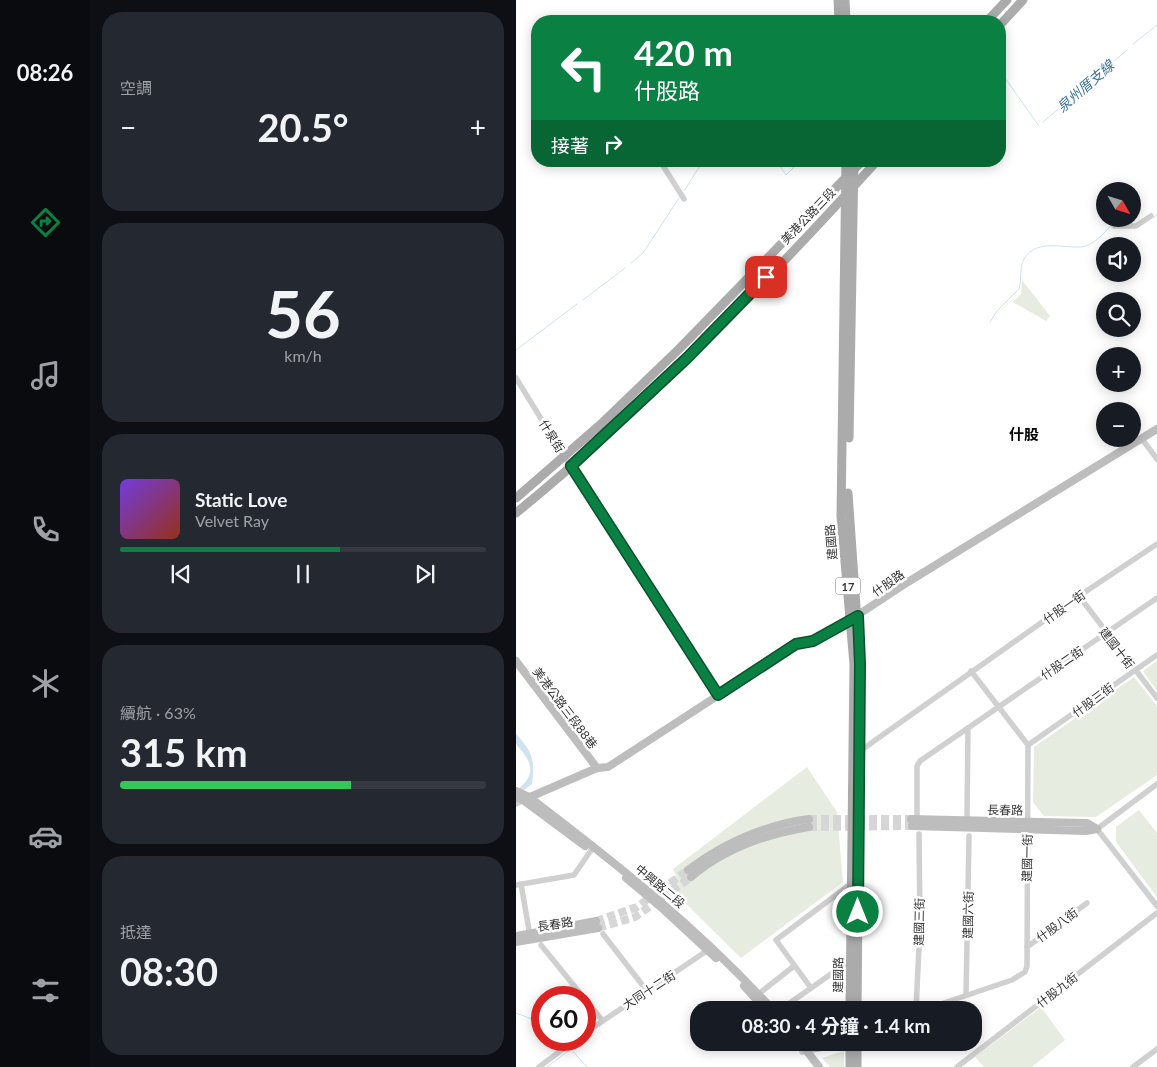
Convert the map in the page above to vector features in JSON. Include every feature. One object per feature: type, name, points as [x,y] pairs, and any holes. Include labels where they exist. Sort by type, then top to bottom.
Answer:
[{"type":"main road","points":[[838,0],[839,15]]},
{"type":"main road","points":[[845,0],[846,15]]},
{"type":"main road","points":[[993,15],[1007,0]]},
{"type":"main road","points":[[1006,18],[1023,0]]},
{"type":"main road","name":"建國路","points":[[846,167],[847,377]]},
{"type":"main road","name":"美港公路三段","points":[[516,498],[565,456],[680,348],[846,179],[853,167]]},
{"type":"main road","name":"建國路","points":[[854,167],[841,516],[860,664],[857,1001]]},
{"type":"main road","name":"美港公路三段","points":[[516,513],[571,466],[687,358],[846,196],[872,167]]},
{"type":"main road","name":"建國路","points":[[850,1001],[854,618]]},
{"type":"main road","points":[[850,1051],[850,1067]]},
{"type":"main road","points":[[857,1051],[857,1067]]},
{"type":"street","points":[[664,167],[684,199]]},
{"type":"street","points":[[1141,223],[1151,216]]},
{"type":"street","name":"什泉街","points":[[516,378],[718,695]]},
{"type":"street","name":"什股路","points":[[520,797],[597,768],[608,767],[796,644],[813,641],[854,618],[908,582],[1157,429]]},
{"type":"street","points":[[1142,438],[1157,459]]},
{"type":"street","name":"什股一街","points":[[972,671],[1157,544]]},
{"type":"street","name":"建國十街","points":[[1079,596],[1157,698]]},
{"type":"street","name":"什股二街","points":[[968,728],[1157,598]]},
{"type":"street","name":"什股三街","points":[[1028,745],[1157,655]]},
{"type":"street","name":"美港公路三段88巷","points":[[516,661],[597,768]]},
{"type":"street","points":[[860,751],[972,671],[1028,745]]},
{"type":"street","points":[[967,816],[968,728]]},
{"type":"street","points":[[914,820],[917,766],[920,761],[968,728]]},
{"type":"street","name":"建國一街","points":[[949,1001],[1012,980],[1025,972],[1028,958],[1028,745]]},
{"type":"street","points":[[1157,784],[1097,829],[1157,906]]},
{"type":"street","name":"中興路二段","points":[[520,797],[592,848],[710,949],[762,1001]]},
{"type":"street","name":"長春路","points":[[914,820],[1086,831],[1097,829]]},
{"type":"street","points":[[689,874],[731,850],[765,836],[809,823]]},
{"type":"street","name":"建國三街","points":[[916,1001],[920,925],[919,834]]},
{"type":"street","name":"建國六街","points":[[966,995],[969,836]]},
{"type":"street","points":[[529,930],[518,884],[574,876],[592,848]]},
{"type":"street","points":[[811,988],[776,940],[852,883]]},
{"type":"street","name":"什股八街","points":[[1027,947],[1087,903]]},
{"type":"street","name":"什股九街","points":[[956,1067],[1157,913]]},
{"type":"street","points":[[599,928],[647,991]]},
{"type":"street","name":"長春路","points":[[516,936],[599,928]]},
{"type":"street","name":"長春路","points":[[516,942],[599,928]]},
{"type":"street","points":[[542,945],[574,986]]},
{"type":"street","name":"大同十二街","points":[[596,1025],[710,949]]},
{"type":"street","points":[[793,1001],[851,960]]},
{"type":"street","points":[[756,996],[794,966]]},
{"type":"street","name":"中興路二段","points":[[756,996],[760,1001]]},
{"type":"street","points":[[596,1013],[602,1020]]},
{"type":"street","points":[[1133,1067],[1157,1049]]},
{"type":"street","points":[[539,1067],[560,1051]]},
{"type":"street","points":[[805,1051],[814,1067]]},
{"type":"street","points":[[805,1051],[820,1067]]},
{"type":"shaded area","points":[[1022,280],[1050,316],[1046,321],[1013,302],[1021,294]]},
{"type":"shaded area","points":[[1157,661],[1157,691],[1143,671]]},
{"type":"shaded area","points":[[1134,677],[1157,706],[1157,775],[1096,817],[1044,816],[1033,802],[1034,747]]},
{"type":"shaded area","points":[[807,767],[837,812],[843,882],[741,958],[666,884],[676,875],[673,869]]},
{"type":"shaded area","points":[[1139,810],[1157,833],[1157,897],[1116,842],[1116,827]]},
{"type":"shaded area","points":[[1041,1007],[1065,1040],[1032,1067],[984,1067],[975,1057]]},
{"type":"shaded area","points":[[844,1051],[844,1067],[830,1067],[822,1058]]},
{"type":"water","points":[[516,734],[529,751],[533,762],[533,769],[532,784],[516,796],[516,791],[528,779],[530,768],[529,762],[516,744]]},
{"type":"waterway","name":"泉州厝支線","points":[[1133,44],[1157,25]]},
{"type":"waterway","name":"泉州厝支線","points":[[1043,122],[1127,50]]},
{"type":"waterway","name":"泉州厝支線","points":[[1006,79],[1039,126]]},
{"type":"waterway","name":"泉州厝支線","points":[[684,191],[699,167]]},
{"type":"waterway","name":"泉州厝支線","points":[[781,167],[786,175],[794,167]]},
{"type":"waterway","name":"泉州厝支線","points":[[631,263],[643,253],[679,198]]},
{"type":"waterway","points":[[1152,218],[1157,215]]},
{"type":"waterway","points":[[990,322],[997,311],[1019,289],[1022,263],[1030,252],[1045,246],[1086,246],[1098,239],[1109,228]]},
{"type":"waterway","name":"泉州厝支線","points":[[583,300],[625,268]]},
{"type":"waterway","name":"泉州厝支線","points":[[516,350],[577,304]]},
{"type":"waterway","points":[[516,1013],[531,1019]]},
{"type":"waterway","points":[[547,1067],[568,1051]]},
{"type":"waterway","points":[[573,1051],[587,1067]]},
{"type":"tunnel","points":[[809,819],[911,819]]},
{"type":"tunnel","points":[[809,827],[912,826]]},
{"type":"tunnel","points":[[596,921],[637,907],[688,870]]},
{"type":"tunnel","points":[[598,928],[635,917],[691,877]]},
{"type":"district","name":"什股","points":[[1024,434]]},
{"type":"route","points":[[766,277],[640,404],[571,466],[596,508],[718,695],[796,644],[813,641],[858,616],[860,664],[858,912]]}]
